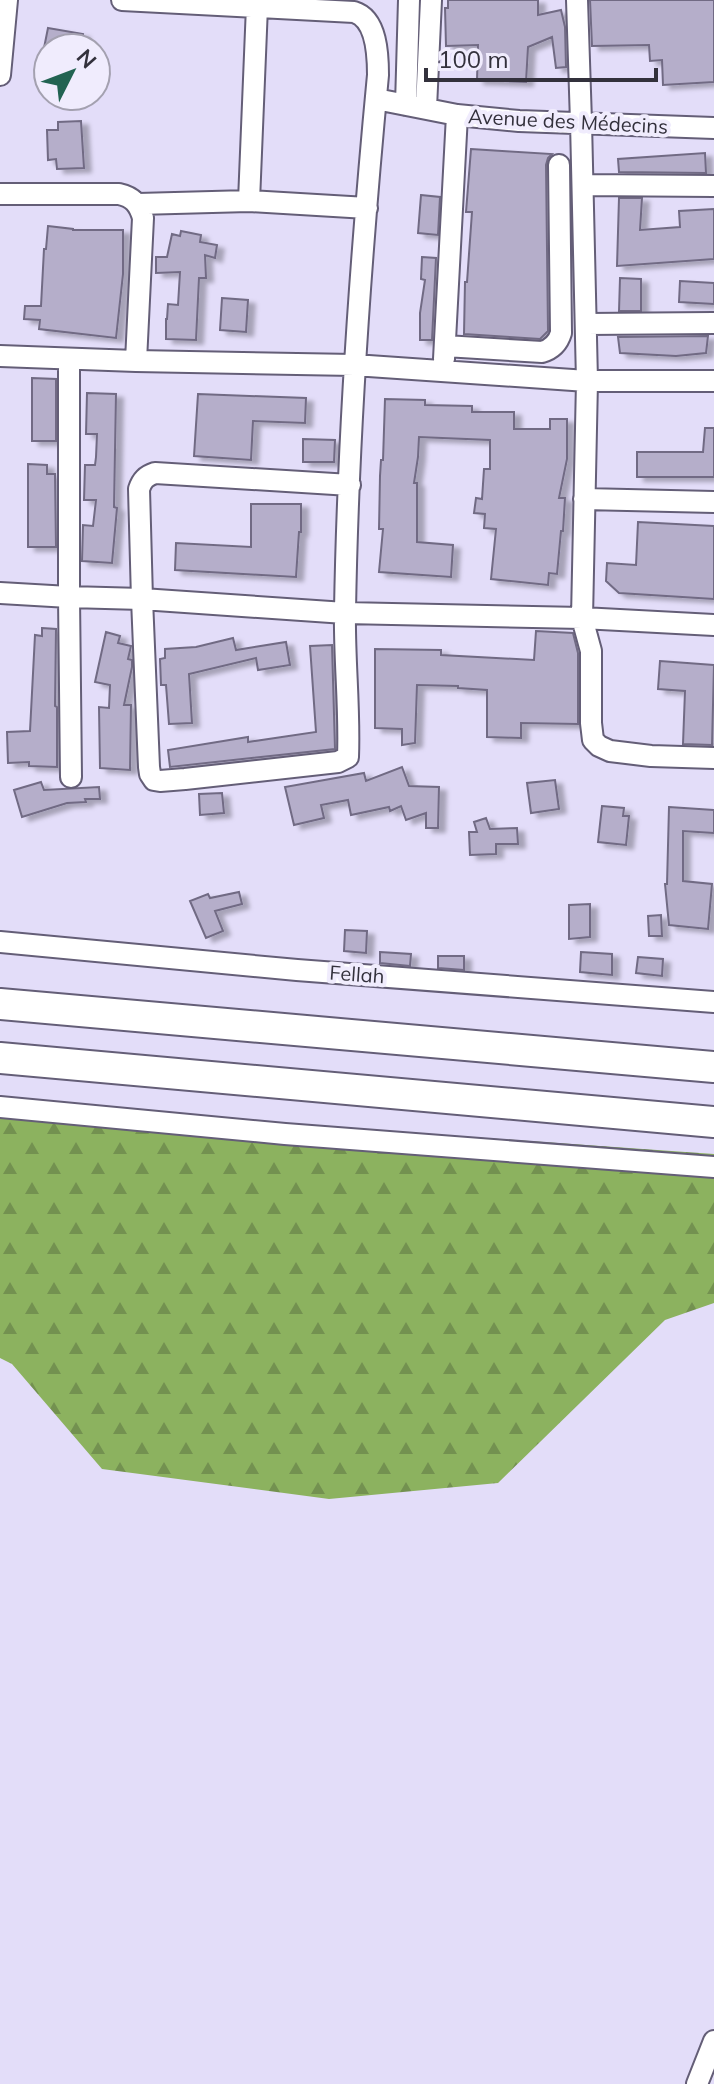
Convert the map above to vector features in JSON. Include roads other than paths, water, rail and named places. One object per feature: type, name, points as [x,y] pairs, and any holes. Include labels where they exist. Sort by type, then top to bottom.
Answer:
[{"type":"highway","points":[[0,1004],[714,1067]]},
{"type":"highway","points":[[0,1058],[714,1122]]},
{"type":"street","points":[[0,75],[7,0]]},
{"type":"street","points":[[122,0],[354,12],[367,9],[378,60],[354,365],[350,485],[345,613],[347,758],[338,762],[160,781],[152,777],[149,767],[139,489],[145,478],[155,473],[350,485]]},
{"type":"street","points":[[409,0],[416,106]]},
{"type":"street","points":[[416,106],[431,0]]},
{"type":"street","points":[[577,0],[587,381],[582,618],[591,651],[593,740],[610,751],[714,758]]},
{"type":"street","points":[[249,201],[257,6]]},
{"type":"street","name":"Avenue des Médecins","points":[[376,99],[457,115],[519,121],[714,128]]},
{"type":"street","points":[[444,372],[457,115]]},
{"type":"street","points":[[445,346],[542,352],[557,343],[561,333],[559,165]]},
{"type":"street","points":[[583,185],[714,186]]},
{"type":"street","points":[[0,194],[119,194],[129,196],[138,204],[143,218],[136,361]]},
{"type":"street","points":[[138,204],[249,201],[367,208]]},
{"type":"street","points":[[586,324],[714,323]]},
{"type":"street","points":[[0,356],[354,365],[587,381],[714,381]]},
{"type":"street","points":[[69,359],[71,777]]},
{"type":"street","points":[[584,499],[714,502]]},
{"type":"street","points":[[0,593],[345,613],[582,618],[714,625]]},
{"type":"street","name":"Fellah","points":[[0,942],[297,970],[714,1002]]},
{"type":"street","points":[[0,1107],[285,1134],[714,1167]]},
{"type":"street","points":[[697,2084],[714,2041]]}]
